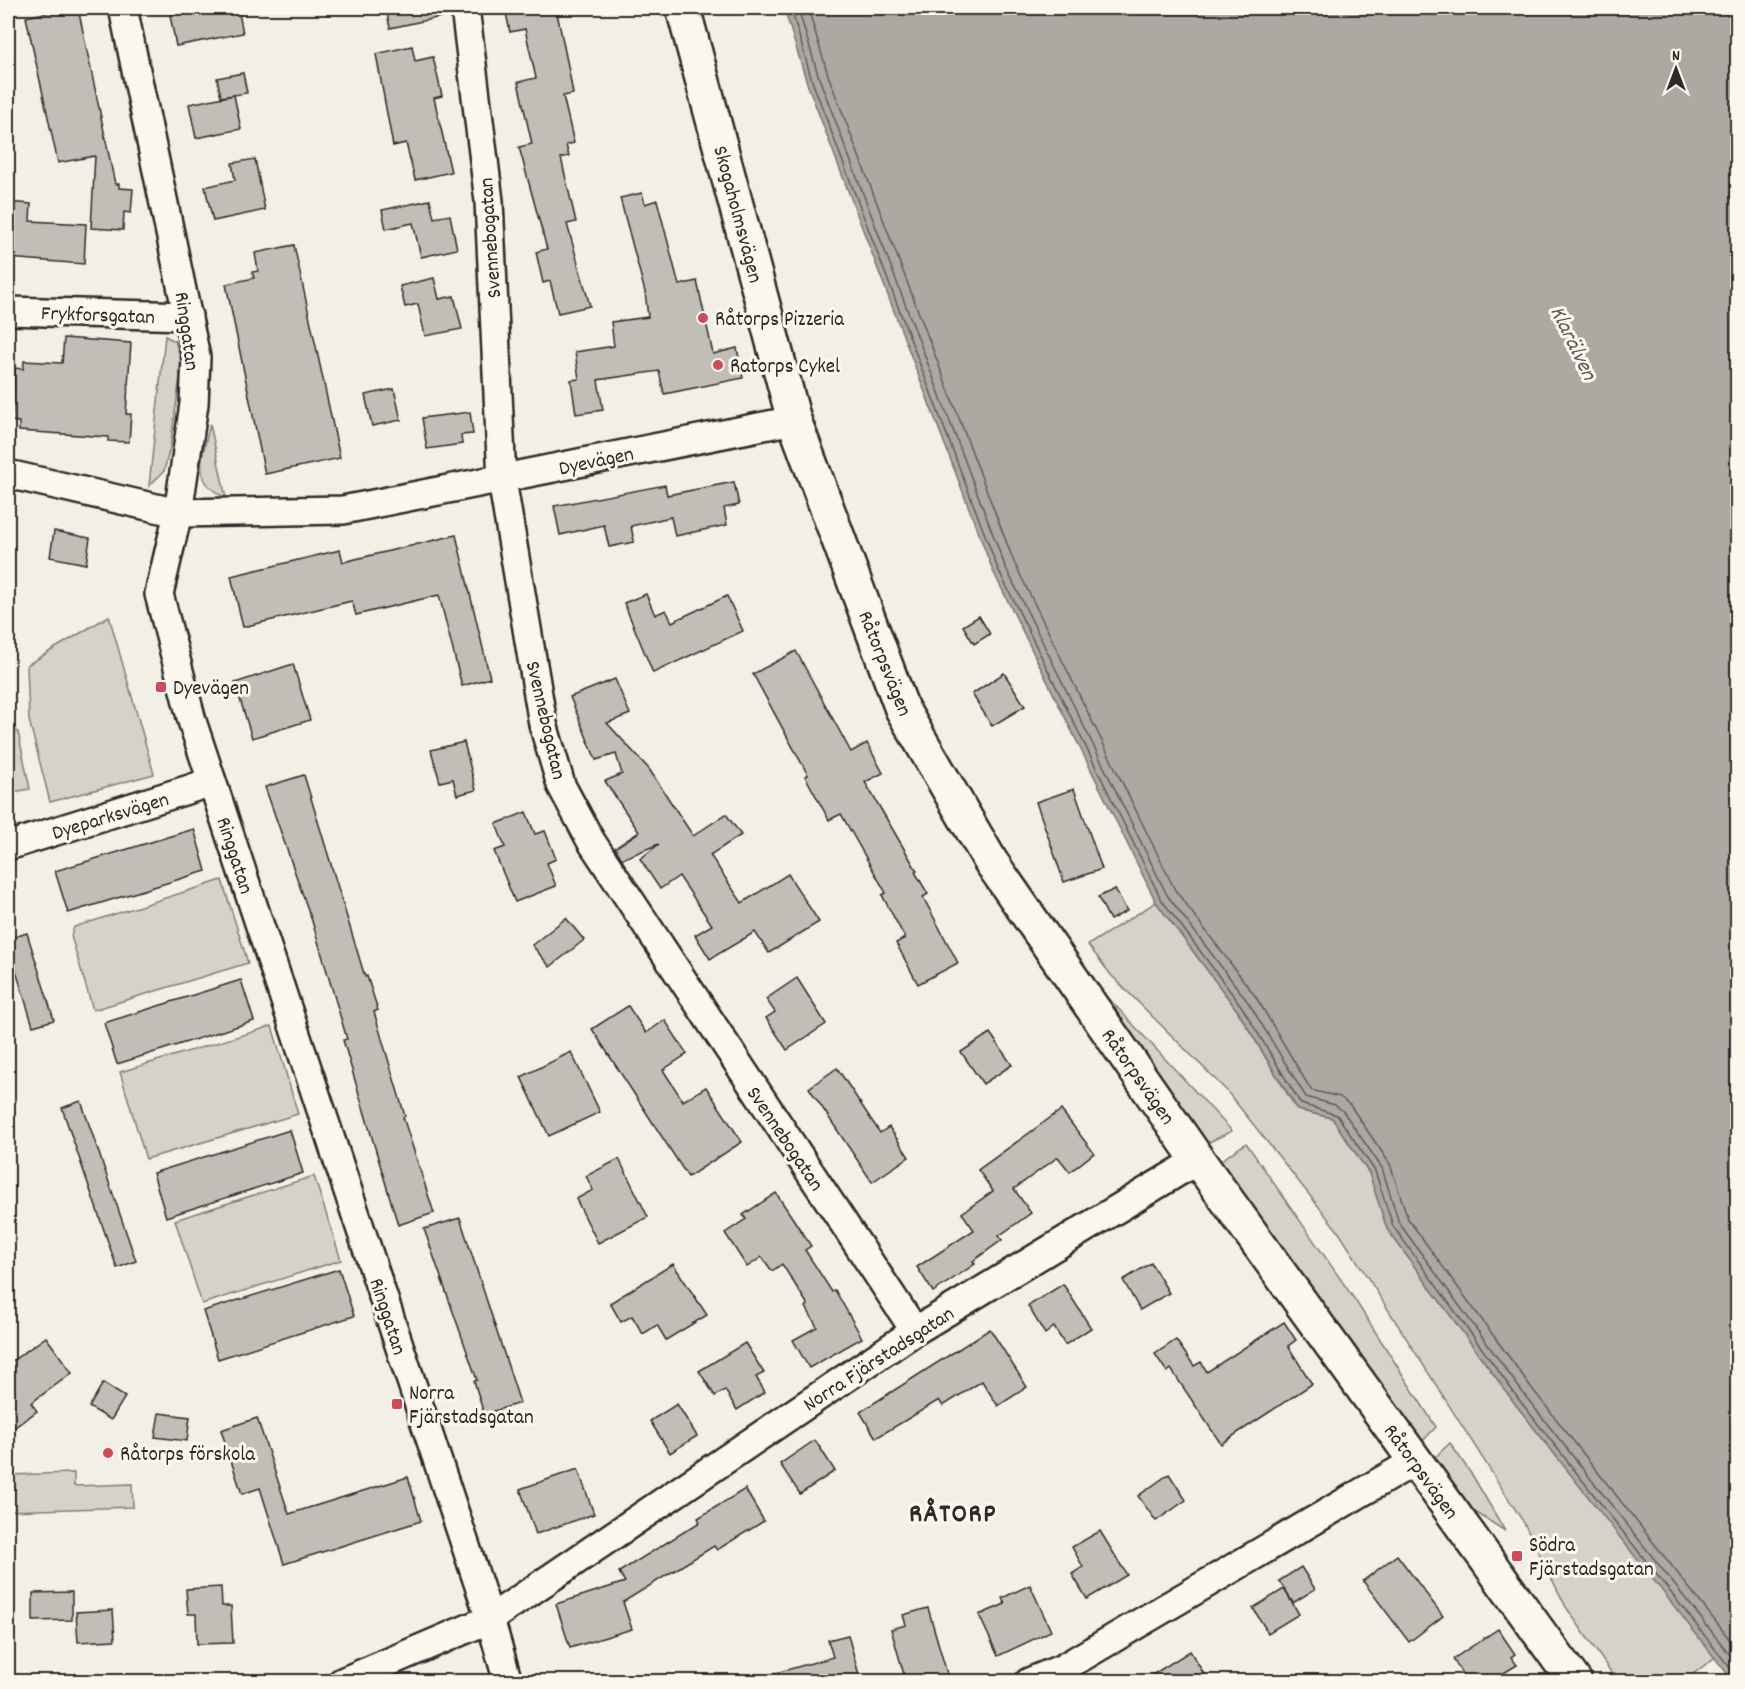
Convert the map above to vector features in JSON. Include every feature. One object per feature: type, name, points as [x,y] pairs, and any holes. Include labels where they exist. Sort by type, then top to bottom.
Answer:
[{"type":"street","name":"Ringgatan","points":[[123,8],[196,357],[194,404],[178,513],[159,594],[192,721],[490,1619],[508,1682]]},
{"type":"street","name":"Svennebogatan","points":[[465,8],[489,201],[502,480],[543,724],[561,785],[591,840],[915,1331]]},
{"type":"street","name":"Skogaholmsvägen","points":[[683,8],[794,420]]},
{"type":"street","name":"Frykforsgatan","points":[[8,311],[188,316]]},
{"type":"street","name":"Dyevägen","points":[[8,474],[178,513],[343,510],[794,420]]},
{"type":"street","name":"Råtorpsvägen","points":[[794,420],[902,709],[991,862],[1198,1160],[1575,1682]]},
{"type":"street","name":"Dyeparksvägen","points":[[8,846],[212,783]]},
{"type":"street","name":"Norra Fjärstadsgatan","points":[[342,1682],[490,1619],[915,1331],[1198,1160]]},
{"type":"street","points":[[1029,1682],[1063,1668],[1414,1461]]},
{"type":"shaded area","points":[[165,336],[175,341],[182,363],[170,448],[164,471],[149,486]]},
{"type":"shaded area","points":[[210,424],[226,498],[207,484],[201,467]]},
{"type":"shaded area","points":[[109,616],[154,774],[50,802],[29,720],[27,665]]},
{"type":"shaded area","points":[[8,728],[18,732],[30,789],[8,793]]},
{"type":"shaded area","points":[[222,880],[248,963],[93,1010],[71,936],[74,927]]},
{"type":"shaded area","points":[[1156,902],[1237,1010],[1297,1110],[1332,1118],[1369,1173],[1387,1229],[1516,1405],[1715,1657],[1684,1681],[1617,1681],[1566,1607],[1524,1523],[1338,1231],[1226,1090],[1111,975],[1088,945]]},
{"type":"shaded area","points":[[1089,977],[1232,1131],[1203,1145]]},
{"type":"shaded area","points":[[272,1026],[298,1114],[146,1159],[120,1072]]},
{"type":"shaded area","points":[[1246,1143],[1355,1300],[1436,1427],[1419,1445],[1216,1164]]},
{"type":"shaded area","points":[[314,1176],[341,1260],[202,1304],[175,1220]]},
{"type":"shaded area","points":[[1450,1443],[1474,1478],[1505,1531],[1458,1501],[1431,1461]]},
{"type":"shaded area","points":[[74,1473],[74,1486],[132,1484],[133,1507],[8,1511],[8,1475]]},
{"type":"water","name":"Klarälven","points":[[784,8],[1737,8],[1737,1681],[1733,1681],[1516,1405],[1387,1229],[1369,1173],[1332,1118],[1298,1110],[1237,1010],[1156,902],[993,571],[807,83]]},
{"type":"building","points":[[78,8],[115,184],[119,184],[119,188],[133,189],[131,213],[124,212],[123,230],[91,228],[95,156],[58,163],[26,17]]},
{"type":"building","points":[[208,8],[238,8],[243,33],[176,46],[170,15]]},
{"type":"building","points":[[386,8],[445,8],[446,16],[390,28]]},
{"type":"building","points":[[505,8],[556,8],[573,94],[563,96],[574,143],[566,145],[569,156],[561,158],[576,222],[567,224],[590,306],[558,313],[550,281],[543,283],[536,252],[547,249],[519,147],[532,144],[518,82],[536,78],[525,29],[510,32]]},
{"type":"building","points":[[412,46],[415,61],[433,57],[442,96],[434,98],[451,172],[415,180],[406,143],[393,146],[376,54]]},
{"type":"building","points":[[243,73],[247,93],[221,97],[217,78]]},
{"type":"building","points":[[234,95],[241,129],[196,138],[189,104]]},
{"type":"building","points":[[255,159],[265,210],[213,221],[205,187],[235,180],[232,163]]},
{"type":"building","points":[[642,193],[645,204],[657,200],[679,285],[697,281],[713,354],[737,348],[743,378],[664,394],[659,371],[598,380],[603,410],[576,414],[571,380],[579,379],[575,352],[614,346],[611,322],[648,317],[645,292],[620,198]]},
{"type":"building","points":[[430,200],[434,218],[450,215],[457,249],[421,257],[413,223],[386,229],[382,210]]},
{"type":"building","points":[[8,202],[31,204],[30,221],[86,224],[84,264],[8,258]]},
{"type":"building","points":[[294,245],[340,458],[265,474],[226,284],[254,278],[252,272],[258,271],[255,253]]},
{"type":"building","points":[[434,278],[439,299],[454,296],[462,329],[425,336],[418,304],[405,307],[400,286]]},
{"type":"building","points":[[64,338],[131,343],[126,414],[131,414],[129,442],[108,441],[108,437],[19,431],[19,422],[12,421],[15,368],[23,369],[24,361],[62,363]]},
{"type":"building","points":[[394,389],[401,420],[372,426],[365,395]]},
{"type":"building","points":[[470,412],[473,434],[461,435],[462,444],[427,449],[422,418]]},
{"type":"building","points":[[734,482],[739,505],[724,508],[727,525],[675,536],[671,517],[631,526],[634,542],[609,547],[604,525],[560,535],[554,506],[665,485],[667,495]]},
{"type":"building","points":[[54,531],[90,538],[86,564],[50,557]]},
{"type":"building","points":[[456,535],[490,678],[462,686],[439,595],[356,615],[352,601],[243,627],[231,576],[340,550],[343,562]]},
{"type":"building","points":[[646,594],[655,615],[666,610],[672,622],[727,596],[743,631],[653,673],[624,603]]},
{"type":"building","points":[[979,616],[990,634],[974,644],[963,626]]},
{"type":"building","points":[[796,651],[851,752],[867,743],[883,773],[865,782],[917,871],[915,872],[928,894],[923,897],[958,963],[918,984],[896,943],[905,938],[882,895],[886,893],[841,814],[829,820],[805,776],[808,775],[753,674]]},
{"type":"building","points":[[293,664],[310,720],[252,738],[235,683]]},
{"type":"building","points":[[1004,673],[1025,706],[992,726],[972,694]]},
{"type":"building","points":[[615,679],[630,714],[607,723],[649,769],[693,836],[726,814],[741,835],[710,855],[742,903],[788,874],[819,922],[769,953],[755,932],[710,959],[695,935],[712,925],[679,876],[660,889],[640,859],[659,844],[622,859],[615,848],[639,832],[605,781],[622,774],[616,754],[596,760],[570,697]]},
{"type":"building","points":[[464,742],[476,790],[457,795],[453,779],[440,782],[431,750]]},
{"type":"building","points":[[304,775],[365,977],[367,976],[378,1010],[374,1012],[405,1116],[403,1117],[434,1213],[398,1225],[343,1040],[347,1039],[312,921],[265,787]]},
{"type":"building","points":[[1074,789],[1102,869],[1064,882],[1036,802]]},
{"type":"building","points":[[526,812],[535,834],[545,831],[556,859],[547,863],[556,886],[515,902],[494,851],[505,847],[496,824]]},
{"type":"building","points":[[194,829],[206,871],[68,913],[55,871]]},
{"type":"building","points":[[1115,889],[1127,911],[1110,920],[1098,897]]},
{"type":"building","points":[[566,918],[584,940],[550,967],[532,945]]},
{"type":"building","points":[[27,933],[54,1020],[33,1026],[8,945],[8,939]]},
{"type":"building","points":[[797,978],[826,1024],[787,1050],[766,1018],[775,1012],[766,999]]},
{"type":"building","points":[[241,980],[254,1021],[117,1064],[104,1023]]},
{"type":"building","points":[[628,1006],[646,1033],[665,1020],[687,1054],[663,1070],[683,1101],[706,1087],[742,1142],[688,1177],[592,1029]]},
{"type":"building","points":[[990,1033],[1012,1065],[983,1084],[961,1052]]},
{"type":"building","points":[[571,1052],[600,1112],[549,1136],[521,1077]]},
{"type":"building","points":[[837,1068],[880,1133],[889,1127],[909,1157],[872,1182],[809,1088]]},
{"type":"building","points":[[81,1101],[136,1261],[117,1268],[62,1108]]},
{"type":"building","points":[[1061,1110],[1094,1153],[1070,1172],[1058,1157],[1014,1189],[1031,1213],[999,1236],[1002,1240],[973,1261],[975,1264],[933,1292],[917,1267],[974,1230],[962,1213],[993,1191],[978,1170]]},
{"type":"building","points":[[290,1130],[303,1173],[166,1217],[153,1173]]},
{"type":"building","points":[[619,1159],[648,1217],[598,1243],[576,1199],[593,1190],[586,1176]]},
{"type":"building","points":[[776,1193],[811,1246],[805,1250],[832,1292],[835,1290],[862,1338],[809,1368],[793,1340],[817,1327],[806,1307],[808,1305],[782,1264],[772,1271],[762,1257],[747,1267],[725,1233],[746,1219],[743,1215]]},
{"type":"building","points":[[460,1218],[520,1403],[484,1414],[474,1381],[477,1380],[424,1229]]},
{"type":"building","points":[[1151,1263],[1169,1293],[1140,1310],[1123,1280]]},
{"type":"building","points":[[673,1264],[707,1315],[666,1340],[657,1325],[643,1334],[632,1316],[621,1322],[610,1303]]},
{"type":"building","points":[[339,1269],[354,1316],[218,1359],[203,1311]]},
{"type":"building","points":[[1063,1284],[1091,1328],[1065,1345],[1054,1327],[1045,1334],[1028,1306]]},
{"type":"building","points":[[1284,1322],[1296,1340],[1288,1346],[1312,1384],[1221,1444],[1171,1369],[1167,1372],[1155,1354],[1176,1340],[1194,1366],[1201,1362],[1207,1372]]},
{"type":"building","points":[[990,1329],[1027,1387],[998,1406],[982,1381],[943,1406],[939,1400],[876,1438],[860,1412]]},
{"type":"building","points":[[46,1337],[72,1373],[31,1403],[37,1411],[8,1432],[8,1364]]},
{"type":"building","points":[[745,1343],[764,1373],[756,1377],[765,1392],[737,1410],[725,1390],[715,1396],[699,1371]]},
{"type":"building","points":[[103,1383],[125,1397],[111,1420],[89,1407]]},
{"type":"building","points":[[677,1404],[697,1436],[670,1453],[650,1421]]},
{"type":"building","points":[[159,1413],[190,1417],[187,1441],[155,1437]]},
{"type":"building","points":[[257,1418],[289,1514],[408,1477],[421,1521],[284,1564],[260,1488],[242,1494],[221,1430]]},
{"type":"building","points":[[815,1440],[835,1471],[800,1494],[780,1464]]},
{"type":"building","points":[[578,1469],[594,1514],[536,1534],[520,1489]]},
{"type":"building","points":[[1169,1474],[1186,1500],[1156,1521],[1138,1496]]},
{"type":"building","points":[[745,1489],[764,1521],[717,1550],[714,1546],[623,1602],[632,1629],[570,1648],[556,1604],[625,1582],[619,1572],[700,1522],[698,1518]]},
{"type":"building","points":[[1100,1531],[1127,1575],[1087,1599],[1072,1574],[1083,1567],[1072,1547]]},
{"type":"building","points":[[1397,1555],[1443,1616],[1409,1642],[1363,1581]]},
{"type":"building","points":[[1301,1567],[1315,1589],[1293,1603],[1279,1581]]},
{"type":"building","points":[[1030,1585],[1051,1631],[998,1656],[979,1615],[1005,1604],[1002,1598]]},
{"type":"building","points":[[221,1587],[222,1606],[231,1606],[233,1643],[197,1644],[196,1614],[188,1614],[186,1589]]},
{"type":"building","points":[[1284,1589],[1299,1614],[1268,1633],[1253,1608]]},
{"type":"building","points":[[72,1592],[72,1620],[33,1621],[33,1593]]},
{"type":"building","points":[[928,1608],[948,1677],[932,1682],[906,1682],[891,1629],[906,1625],[903,1615]]},
{"type":"building","points":[[113,1610],[115,1640],[78,1642],[76,1612]]},
{"type":"building","points":[[1498,1629],[1515,1654],[1511,1657],[1517,1665],[1502,1674],[1507,1682],[1467,1682],[1453,1659]]},
{"type":"building","points":[[848,1635],[861,1682],[766,1682],[765,1676],[833,1657],[828,1640]]},
{"type":"building","points":[[1190,1651],[1209,1682],[1141,1682]]},
{"type":"place","name":"Råtorps Pizzeria","points":[[703,318]]},
{"type":"place","name":"Ratorps Cykel","points":[[718,365]]},
{"type":"place","name":"Dyevägen","points":[[161,687]]},
{"type":"place","name":"Norra Fjärstadsgatan","points":[[397,1404]]},
{"type":"place","name":"Råtorps förskola","points":[[108,1453]]},
{"type":"place","name":"Södra Fjärstadsgatan","points":[[1517,1556]]},
{"type":"district","name":"RÅTORP","points":[[953,1512]]}]
